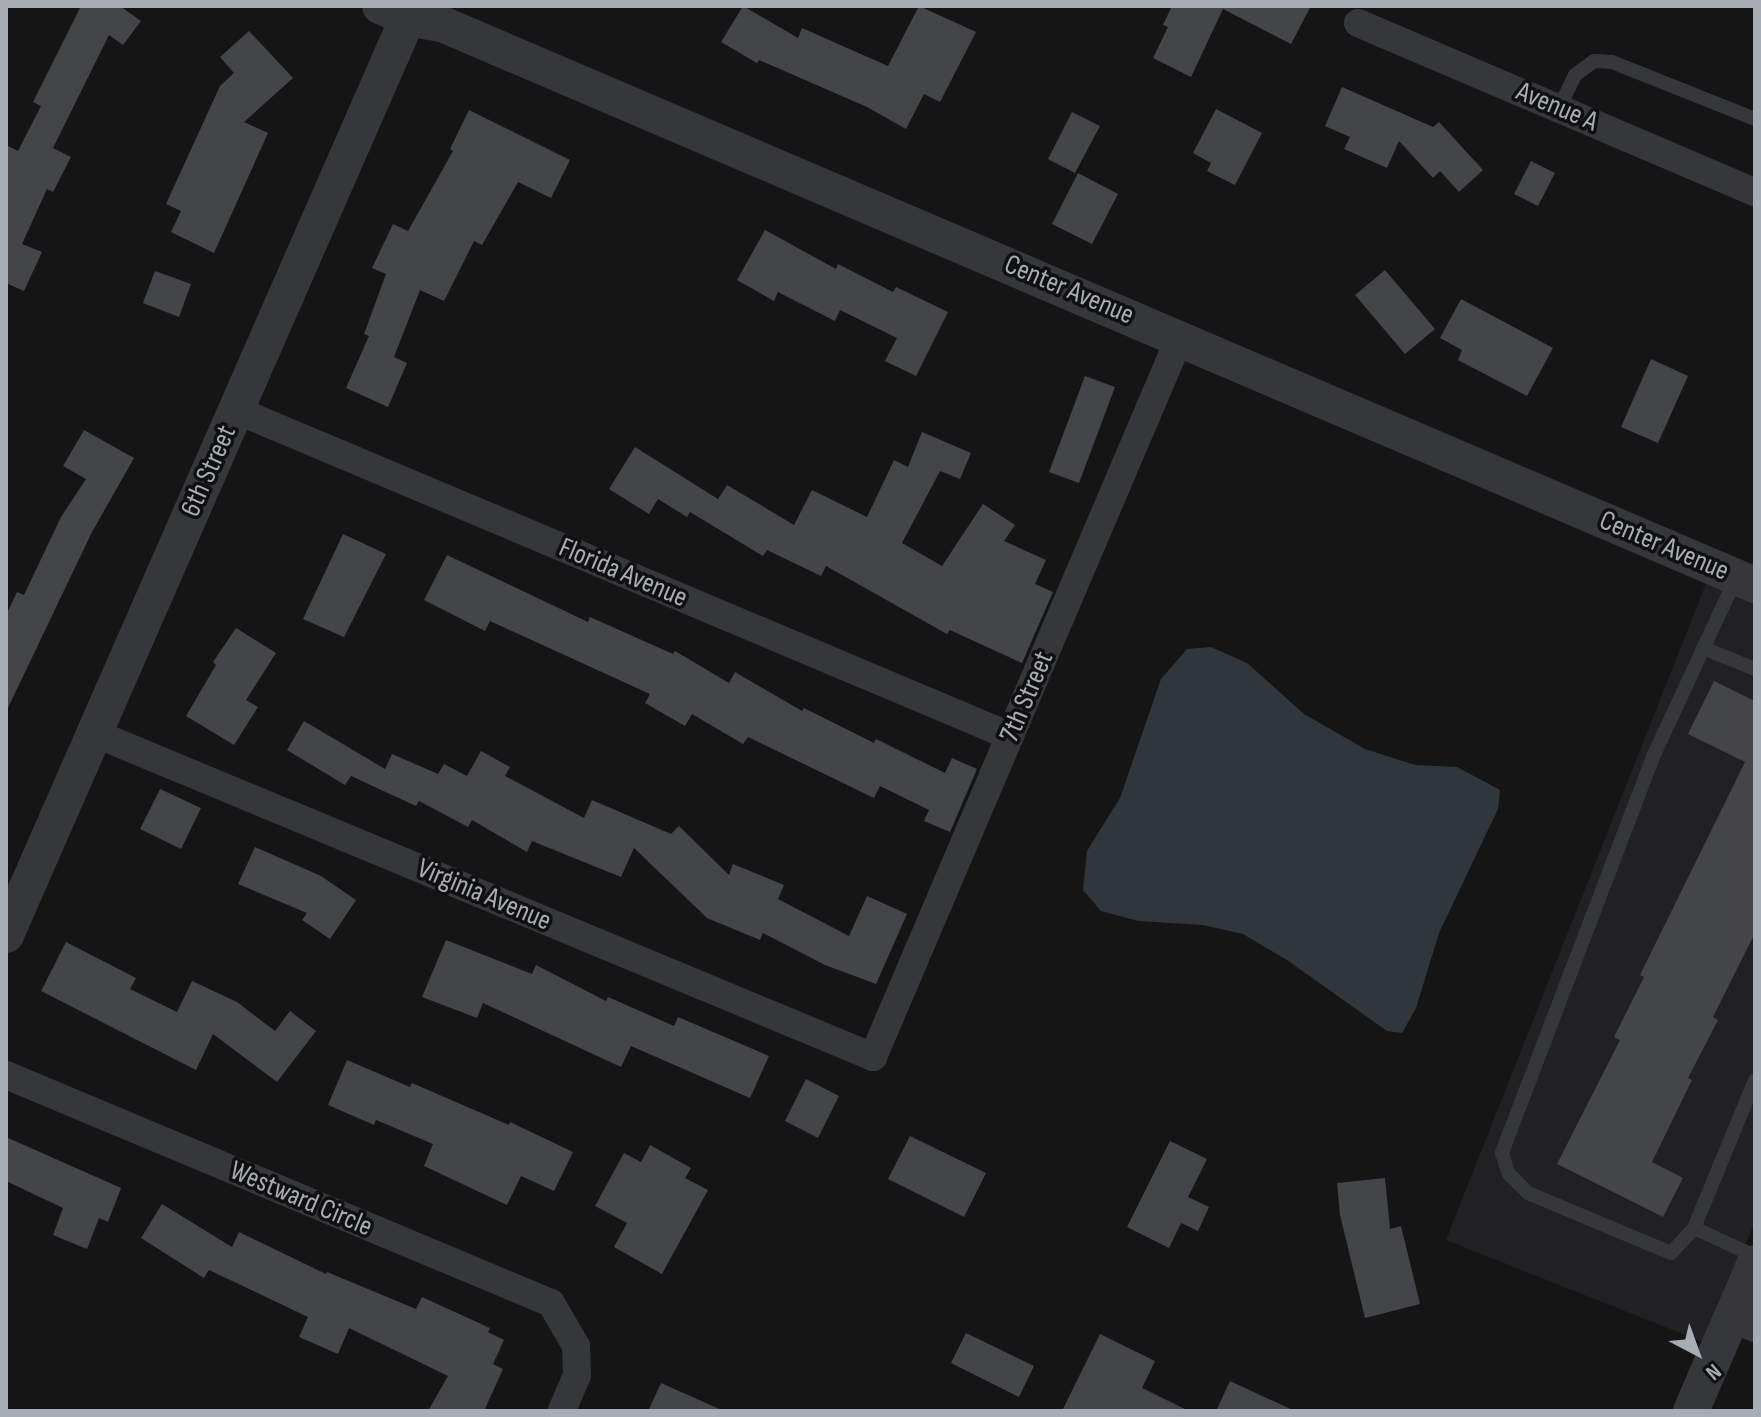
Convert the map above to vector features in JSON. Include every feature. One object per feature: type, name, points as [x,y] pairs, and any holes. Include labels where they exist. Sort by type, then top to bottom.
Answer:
[{"type":"street","name":"Center Avenue","points":[[400,10],[442,24],[1180,337],[1746,581]]},
{"type":"street","name":"6th Street","points":[[6,935],[236,410],[400,10]]},
{"type":"street","name":"Avenue A","points":[[1358,23],[1755,192]]},
{"type":"street","name":"7th Street","points":[[873,1057],[1180,337]]},
{"type":"street","name":"Florida Avenue","points":[[236,410],[1010,736]]},
{"type":"street","name":"Virginia Avenue","points":[[94,733],[873,1057]]},
{"type":"street","name":"Westward Circle","points":[[6,1075],[551,1303],[576,1346],[577,1375],[562,1411]]},
{"type":"street","points":[[1691,1411],[1743,1323],[1755,1263]]},
{"type":"lane","points":[[1559,108],[1575,75],[1594,61],[1612,62],[1755,119]]},
{"type":"lane","points":[[1746,581],[1703,648],[1653,757],[1502,1153],[1509,1174],[1528,1193],[1671,1253],[1694,1228],[1755,1080]]},
{"type":"lane","points":[[1703,648],[1755,669]]},
{"type":"lane","points":[[1694,1228],[1755,1256]]},
{"type":"shaded area","points":[[1707,581],[1755,602],[1755,1222],[1703,1342],[1446,1240]]},
{"type":"shaded area","points":[[1211,647],[1247,663],[1304,714],[1365,749],[1415,765],[1457,767],[1500,790],[1498,809],[1439,933],[1416,1008],[1402,1033],[1387,1031],[1287,960],[1243,934],[1203,925],[1138,921],[1101,911],[1083,890],[1087,851],[1120,798],[1161,679],[1187,649]]},
{"type":"building","points":[[81,6],[120,6],[141,21],[123,45],[109,35],[53,148],[71,157],[53,192],[47,189],[22,244],[42,252],[24,291],[6,283],[6,145],[18,151],[41,106],[33,102]]},
{"type":"building","points":[[743,6],[798,38],[802,28],[888,66],[919,6],[976,32],[940,102],[924,94],[906,129],[867,107],[759,60],[757,63],[721,42]]},
{"type":"building","points":[[1172,6],[1311,6],[1291,44],[1223,9],[1191,77],[1153,58],[1168,27],[1163,25]]},
{"type":"building","points":[[249,31],[293,78],[244,122],[268,133],[214,253],[171,232],[181,211],[166,204],[220,86],[234,73],[220,57]]},
{"type":"building","points":[[1342,87],[1433,127],[1439,122],[1483,170],[1459,192],[1440,171],[1433,178],[1399,141],[1387,168],[1344,149],[1350,137],[1325,126]]},
{"type":"building","points":[[1216,109],[1262,133],[1235,185],[1207,171],[1211,163],[1193,153]]},
{"type":"building","points":[[469,110],[570,160],[551,198],[518,182],[482,245],[474,241],[444,301],[420,290],[394,357],[407,363],[388,407],[346,388],[369,336],[364,334],[386,274],[372,268],[393,224],[408,231],[453,151],[450,149]]},
{"type":"building","points":[[1072,112],[1100,126],[1075,173],[1048,159]]},
{"type":"building","points":[[1531,161],[1555,173],[1538,206],[1514,194]]},
{"type":"building","points":[[1078,173],[1118,194],[1092,244],[1052,224]]},
{"type":"building","points":[[765,230],[836,269],[838,264],[893,292],[896,287],[948,312],[916,376],[885,361],[897,338],[840,310],[835,321],[778,292],[774,301],[737,280]]},
{"type":"building","points":[[1385,270],[1435,329],[1405,354],[1355,295]]},
{"type":"building","points":[[155,271],[191,284],[179,317],[143,303]]},
{"type":"building","points":[[1461,299],[1553,348],[1527,396],[1458,360],[1462,350],[1440,338]]},
{"type":"building","points":[[1651,359],[1688,376],[1658,443],[1621,427]]},
{"type":"building","points":[[1085,376],[1115,387],[1079,483],[1049,472]]},
{"type":"building","points":[[84,430],[134,458],[92,532],[6,712],[6,615],[17,592],[24,595],[61,517],[86,479],[63,466]]},
{"type":"building","points":[[922,432],[971,453],[960,479],[940,471],[902,543],[942,566],[983,504],[1015,525],[1004,541],[1046,560],[1035,584],[1053,592],[1022,663],[950,630],[947,634],[826,566],[821,576],[767,550],[763,556],[690,512],[687,517],[658,499],[649,514],[609,489],[635,447],[718,499],[727,485],[794,525],[812,490],[867,517],[894,460],[908,467]]},
{"type":"building","points":[[343,534],[386,554],[344,637],[303,619]]},
{"type":"building","points":[[447,555],[588,622],[590,617],[673,654],[675,651],[729,683],[735,672],[802,711],[804,708],[874,743],[876,739],[945,773],[952,758],[977,769],[950,832],[924,821],[929,810],[880,786],[874,798],[748,737],[743,744],[692,714],[685,726],[645,703],[650,694],[490,621],[485,631],[424,600]]},
{"type":"building","points":[[236,628],[276,653],[246,700],[258,707],[234,745],[186,716],[216,665],[213,662]]},
{"type":"building","points":[[1714,681],[1755,701],[1755,933],[1713,1017],[1718,1020],[1688,1078],[1692,1080],[1652,1162],[1683,1178],[1663,1217],[1557,1164],[1620,1040],[1614,1037],[1644,977],[1640,975],[1745,762],[1688,734]]},
{"type":"building","points":[[304,721],[385,769],[392,754],[438,774],[444,764],[467,776],[481,751],[510,767],[505,776],[584,818],[592,800],[671,834],[679,826],[729,875],[733,864],[784,885],[778,899],[849,936],[867,896],[907,914],[876,984],[825,965],[763,933],[760,940],[707,918],[634,848],[621,877],[532,841],[527,852],[472,820],[468,827],[419,801],[416,806],[351,776],[345,785],[287,750]]},
{"type":"building","points":[[160,789],[201,808],[181,849],[140,829]]},
{"type":"building","points":[[255,847],[321,876],[356,900],[330,939],[302,920],[307,913],[238,884]]},
{"type":"building","points":[[446,940],[532,974],[536,965],[606,1001],[608,997],[674,1026],[678,1017],[769,1056],[750,1098],[631,1046],[621,1067],[483,1003],[477,1018],[422,997]]},
{"type":"building","points":[[66,942],[136,978],[130,989],[177,1012],[192,981],[237,1002],[275,1031],[290,1011],[316,1031],[277,1082],[213,1034],[196,1070],[41,991]]},
{"type":"building","points":[[347,1060],[410,1087],[412,1083],[509,1125],[510,1122],[573,1152],[554,1191],[521,1176],[507,1205],[424,1166],[433,1144],[376,1120],[374,1125],[328,1105]]},
{"type":"building","points":[[806,1079],[839,1096],[818,1138],[785,1121]]},
{"type":"building","points":[[910,1136],[986,1173],[964,1217],[888,1179]]},
{"type":"building","points":[[6,1137],[121,1188],[108,1222],[99,1218],[87,1249],[53,1235],[63,1208],[6,1181]]},
{"type":"building","points":[[1170,1141],[1207,1159],[1188,1197],[1209,1207],[1198,1231],[1181,1223],[1169,1248],[1127,1227]]},
{"type":"building","points":[[650,1145],[691,1168],[685,1178],[708,1190],[662,1274],[614,1247],[627,1223],[595,1206],[624,1153],[641,1162]]},
{"type":"building","points":[[1385,1178],[1390,1229],[1401,1226],[1420,1304],[1365,1318],[1340,1215],[1337,1183]]},
{"type":"building","points":[[162,1204],[232,1247],[239,1232],[326,1274],[416,1309],[422,1297],[490,1328],[488,1332],[504,1340],[493,1364],[503,1369],[484,1411],[428,1411],[448,1376],[349,1328],[338,1354],[299,1337],[308,1317],[209,1270],[204,1278],[141,1238]]},
{"type":"building","points":[[966,1333],[1034,1366],[1019,1397],[951,1363]]},
{"type":"building","points":[[1100,1334],[1155,1361],[1142,1388],[1189,1411],[1062,1411]]},
{"type":"building","points":[[1230,1381],[1295,1411],[1216,1411]]},
{"type":"building","points":[[661,1383],[724,1411],[648,1411]]}]
